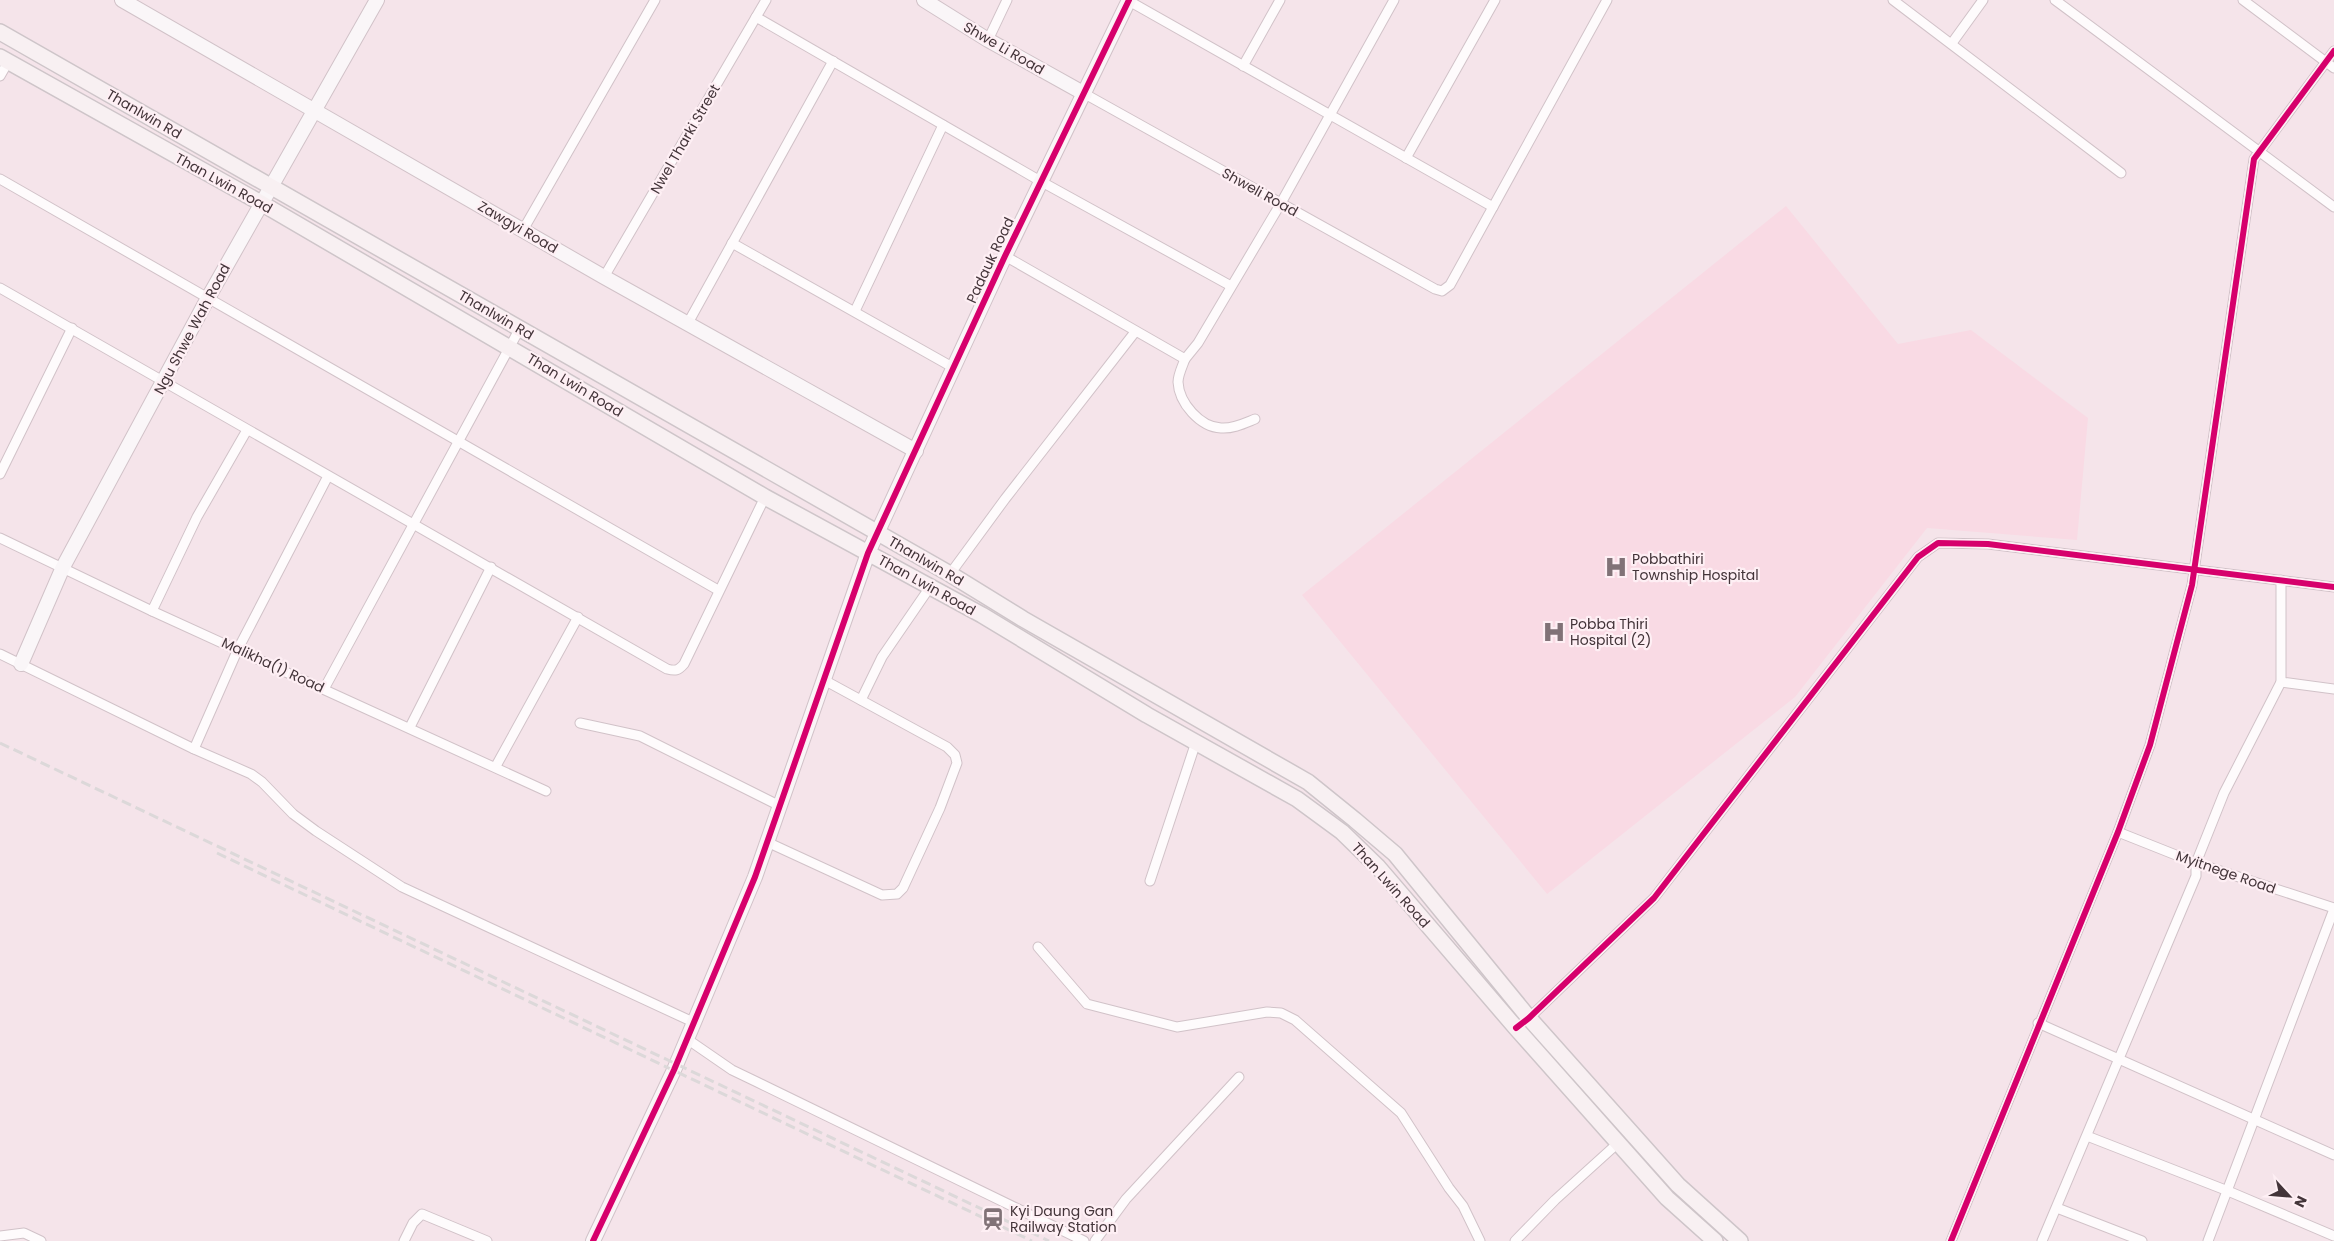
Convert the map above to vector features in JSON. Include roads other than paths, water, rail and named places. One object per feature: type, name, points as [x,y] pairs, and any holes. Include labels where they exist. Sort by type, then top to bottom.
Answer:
[{"type":"main road","name":"Thanlwin Rd","points":[[0,32],[950,574],[1023,619]]},
{"type":"main road","name":"Than Lwin Road","points":[[4,60],[261,203],[765,497],[982,615],[1196,742],[1297,799],[1342,832],[1378,867],[1516,1028],[1667,1198],[1714,1241]]},
{"type":"main road","name":"Than Lwin Road","points":[[1023,619],[1308,782],[1338,805],[1394,854],[1530,1018],[1723,1236],[1740,1241]]},
{"type":"street","name":"Zawgyi Road","points":[[122,0],[604,277],[916,451]]},
{"type":"street","name":"Ngu Shwe Wah Road","points":[[21,664],[63,567],[208,298],[376,0]]},
{"type":"street","points":[[523,230],[655,0]]},
{"type":"street","name":"Nwel Tharki Street","points":[[604,277],[766,0]]},
{"type":"street","name":"Shwe Li Road","points":[[924,0],[988,40],[1085,94]]},
{"type":"street","points":[[988,40],[1007,0]]},
{"type":"street","points":[[1129,0],[1493,208],[1607,0]]},
{"type":"street","name":"Padauk Road","points":[[593,1241],[687,1040],[755,877],[868,553],[1005,256],[1129,0]]},
{"type":"street","points":[[1243,66],[1280,0]]},
{"type":"street","points":[[1256,419],[1221,428],[1212,426],[1200,419],[1187,406],[1180,395],[1178,381],[1185,360],[1198,343],[1281,203],[1394,0]]},
{"type":"street","points":[[1406,158],[1495,0]]},
{"type":"street","points":[[1893,0],[2121,173]]},
{"type":"street","points":[[1952,44],[1983,0]]},
{"type":"street","points":[[2055,0],[2334,207]]},
{"type":"street","points":[[2243,0],[2334,68]]},
{"type":"street","points":[[756,17],[1042,182],[1231,286]]},
{"type":"street","points":[[1950,1241],[2118,832],[2150,746],[2194,569],[2254,159],[2334,51]]},
{"type":"street","points":[[0,76],[4,60]]},
{"type":"street","points":[[688,323],[833,61]]},
{"type":"street","name":"Shweli Road","points":[[1085,94],[1435,289],[1442,290],[1450,285],[1493,208]]},
{"type":"street","points":[[855,312],[943,125]]},
{"type":"street","points":[[0,179],[718,590]]},
{"type":"street","points":[[732,243],[954,368]]},
{"type":"street","points":[[1005,256],[1185,360]]},
{"type":"street","points":[[0,288],[412,524],[674,671],[679,670],[684,664],[718,590],[765,497]]},
{"type":"street","points":[[0,474],[72,328]]},
{"type":"street","points":[[324,689],[520,328]]},
{"type":"street","points":[[950,574],[1005,499],[1134,332]]},
{"type":"street","points":[[152,611],[197,517],[247,430]]},
{"type":"street","points":[[194,749],[238,649],[328,476]]},
{"type":"street","name":"Malikha(1) Road","points":[[0,538],[152,611],[496,766],[546,791]]},
{"type":"street","points":[[1516,1028],[1530,1018],[1654,898],[1918,557],[1938,543],[1988,544],[2334,587]]},
{"type":"street","points":[[410,727],[491,567]]},
{"type":"street","points":[[2042,1241],[2196,876],[2196,862],[2224,793],[2281,682],[2281,580]]},
{"type":"street","points":[[861,700],[882,656],[930,587]]},
{"type":"street","points":[[496,766],[578,617]]},
{"type":"street","points":[[0,654],[194,749],[252,774],[293,814],[402,887],[694,1022]]},
{"type":"street","points":[[767,842],[882,895],[897,894],[903,888],[940,808],[957,763],[955,754],[947,747],[824,680]]},
{"type":"street","points":[[2281,682],[2334,689]]},
{"type":"street","points":[[580,723],[640,736],[780,806]]},
{"type":"street","points":[[1150,881],[1196,742]]},
{"type":"street","name":"Myitnege Road","points":[[2118,832],[2196,862],[2334,909]]},
{"type":"street","points":[[2208,1241],[2256,1120],[2334,909]]},
{"type":"street","points":[[1038,947],[1087,1004],[1177,1027],[1267,1012],[1281,1013],[1295,1020],[1401,1112],[1449,1188],[1463,1206],[1480,1241]]},
{"type":"street","points":[[2038,1023],[2334,1155]]},
{"type":"street","points":[[687,1040],[748,1078],[1084,1241]]},
{"type":"street","points":[[1095,1241],[1126,1199],[1239,1077]]},
{"type":"street","points":[[2087,1136],[2228,1191],[2334,1236]]},
{"type":"street","points":[[1515,1241],[1555,1200],[1618,1143]]},
{"type":"street","points":[[2057,1208],[2142,1241]]},
{"type":"street","points":[[404,1241],[412,1223],[422,1214],[487,1241]]},
{"type":"street","points":[[0,1236],[24,1233],[41,1241]]},
{"type":"railway","points":[[0,743],[1049,1241]]},
{"type":"railway","points":[[217,853],[1032,1241]]},
{"type":"place","name":"Pobbathiri Township Hospital","points":[[1616,567]]},
{"type":"place","name":"Pobba Thiri Hospital (2)","points":[[1554,632]]},
{"type":"place","name":"Kyi Daung Gan Railway Station","points":[[993,1219]]}]
